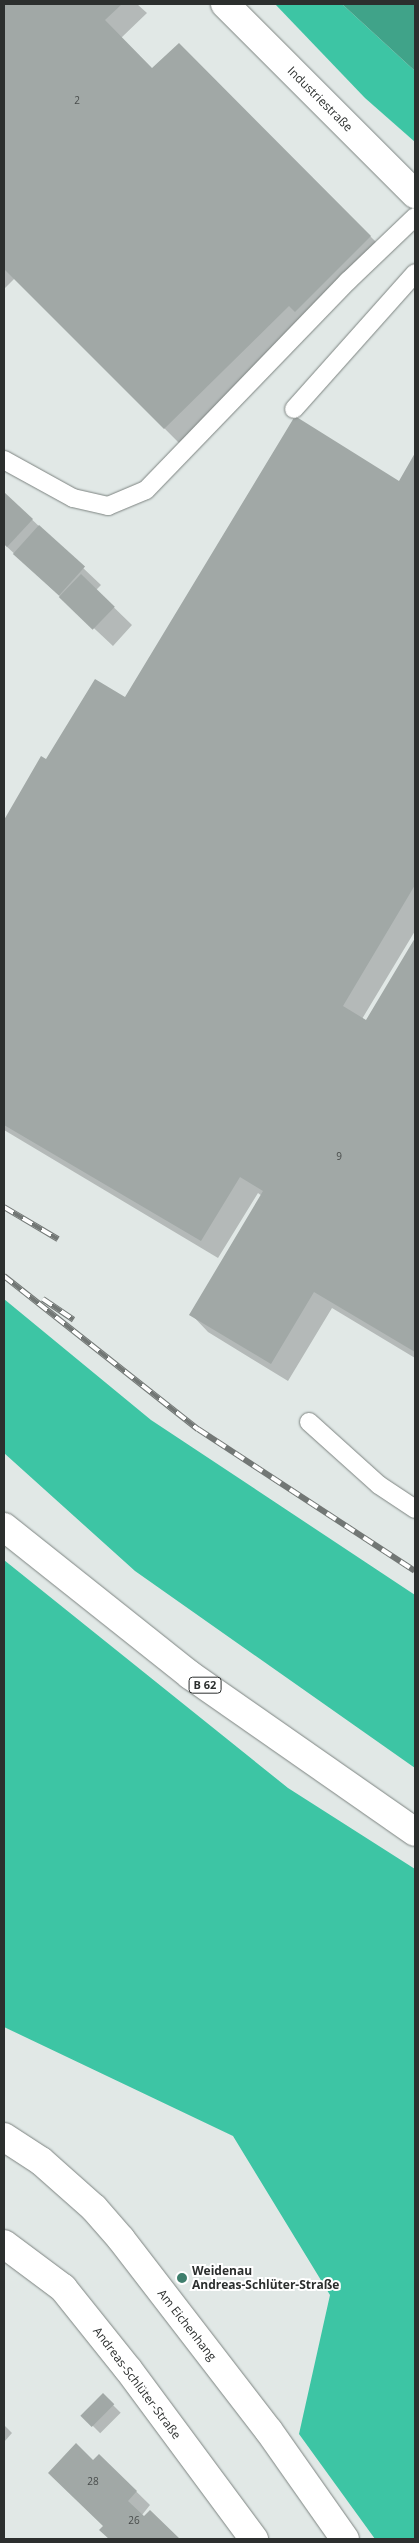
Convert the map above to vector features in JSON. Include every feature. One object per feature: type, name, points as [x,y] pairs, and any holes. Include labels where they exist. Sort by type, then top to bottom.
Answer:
[{"type":"street","name":"Industriestraße","points":[[225,4],[415,194]]},
{"type":"street","name":"B 62","points":[[4,1527],[190,1675],[415,1832]]},
{"type":"street","name":"Am Eichenhang","points":[[4,2136],[42,2161],[94,2208],[121,2239],[269,2431],[345,2539]]},
{"type":"street","name":"Andreas-Schlüter-Straße","points":[[4,2244],[63,2288],[128,2369],[254,2539]]},
{"type":"lane","points":[[4,460],[73,498],[108,506],[146,490],[348,281],[415,217]]},
{"type":"lane","points":[[294,409],[415,273]]},
{"type":"lane","points":[[309,1422],[379,1485],[415,1509]]},
{"type":"shaded area","points":[[275,4],[342,4],[415,71],[415,142],[365,98]]},
{"type":"shaded area","points":[[342,4],[415,4],[415,71]]},
{"type":"shaded area","points":[[4,1299],[151,1420],[415,1595],[415,1768],[135,1571],[4,1453]]},
{"type":"shaded area","points":[[4,1560],[288,1788],[415,1869],[415,2539],[375,2539],[299,2434],[330,2295],[233,2136],[4,2027]]},
{"type":"building","points":[[4,4],[122,4],[105,20],[152,68],[179,43],[371,236],[295,312],[289,306],[164,429],[4,269]]},
{"type":"building","points":[[295,416],[399,481],[415,453],[415,885],[343,1006],[366,1020],[415,938],[415,1352],[314,1292],[271,1364],[189,1315],[263,1191],[240,1177],[201,1241],[4,1125],[4,820],[41,756],[46,759],[95,679],[125,697]]},
{"type":"building","points":[[4,492],[33,519],[7,547],[4,544]]},
{"type":"building","points":[[39,525],[85,566],[59,595],[13,554]]},
{"type":"building","points":[[81,574],[115,607],[93,630],[59,597]]},
{"type":"building","points":[[103,2393],[114,2404],[92,2427],[80,2416]]},
{"type":"building","points":[[76,2443],[93,2460],[99,2454],[137,2491],[128,2501],[144,2516],[150,2510],[180,2539],[109,2539],[99,2530],[103,2526],[48,2473]]},
{"type":"railway","points":[[4,1207],[58,1239]]},
{"type":"railway","points":[[4,1276],[198,1429],[415,1571]]},
{"type":"railway","points":[[43,1299],[74,1320]]},
{"type":"place","name":"Weidenau Andreas-Schlüter-Straße","points":[[182,2278]]}]
